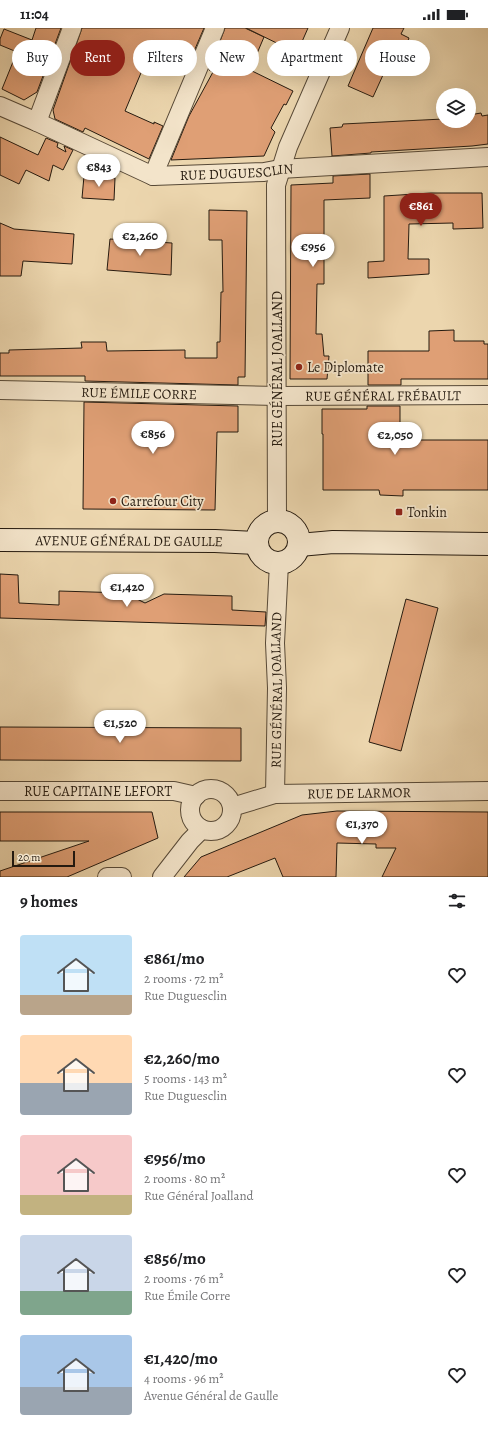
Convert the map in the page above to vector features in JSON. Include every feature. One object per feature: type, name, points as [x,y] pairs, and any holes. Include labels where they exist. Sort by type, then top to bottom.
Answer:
[{"type":"main road","points":[[277,521],[283,522],[294,528],[299,539],[299,545],[294,556],[284,562],[278,563],[266,560],[258,550],[257,543],[261,531],[271,522],[277,521]]},
{"type":"main road","name":"AVENUE GÉNÉRAL DE GAULLE","points":[[0,540],[215,541],[257,543]]},
{"type":"main road","points":[[299,545],[333,542],[488,544]]},
{"type":"street","points":[[37,122],[72,28]]},
{"type":"street","points":[[153,176],[215,28]]},
{"type":"street","name":"RUE GÉNÉRAL JOALLAND","points":[[277,521],[276,185],[288,147],[340,28]]},
{"type":"street","name":"RUE DUGUESCLIN","points":[[0,106],[153,176],[264,172],[280,169],[488,157]]},
{"type":"street","name":"RUE ÉMILE CORRE","points":[[0,390],[246,394],[277,396]]},
{"type":"street","name":"RUE GÉNÉRAL FRÉBAULT","points":[[277,396],[488,395]]},
{"type":"street","name":"RUE GÉNÉRAL JOALLAND","points":[[275,794],[277,688],[275,643],[278,563]]},
{"type":"street","points":[[207,789],[214,789],[226,795],[232,807],[230,820],[226,825],[215,831],[202,829],[197,825],[191,814],[190,808],[196,796],[207,789]]},
{"type":"street","name":"RUE DE LARMOR","points":[[232,807],[275,794],[462,790],[488,791]]},
{"type":"street","name":"RUE CAPITAINE LEFORT","points":[[0,791],[174,791],[196,796]]},
{"type":"street","points":[[162,877],[190,841],[202,829]]},
{"type":"street","points":[[107,877],[122,877]]},
{"type":"building","points":[[36,28],[61,28],[56,40],[32,40]]},
{"type":"building","points":[[82,28],[204,28],[197,44],[197,40],[133,40],[133,76],[140,76],[125,111],[154,124],[154,122],[163,126],[149,159],[85,128],[83,132],[55,119],[53,110],[70,62],[70,76],[125,76],[125,40],[78,40]]},
{"type":"building","points":[[225,28],[245,28],[264,37],[259,49],[259,40],[220,40]]},
{"type":"building","points":[[246,28],[308,28],[303,40],[270,40]]},
{"type":"building","points":[[373,28],[404,28],[401,34],[409,38],[408,40],[368,40]]},
{"type":"building","points":[[4,29],[32,40],[12,40],[12,50],[0,45],[0,39]]},
{"type":"building","points":[[365,47],[365,76],[383,76],[373,97],[348,86],[352,76],[357,76],[357,65]]},
{"type":"building","points":[[12,64],[12,76],[43,76],[37,92],[24,100],[2,89]]},
{"type":"building","points":[[259,74],[293,91],[271,128],[275,132],[264,156],[171,160],[189,116],[211,76],[259,76]]},
{"type":"building","points":[[481,113],[482,116],[488,115],[488,144],[332,156],[330,128],[342,127],[343,124],[436,119],[436,128],[476,128],[476,114]]},
{"type":"building","points":[[0,137],[38,155],[46,138],[58,143],[57,147],[66,152],[64,146],[73,150],[63,170],[53,165],[49,181],[26,170],[19,184],[0,175]]},
{"type":"building","points":[[370,174],[370,198],[324,200],[324,284],[317,284],[316,334],[322,334],[324,356],[329,356],[327,379],[290,379],[291,185],[333,183],[333,176]]},
{"type":"building","points":[[84,176],[115,178],[114,200],[82,198]]},
{"type":"building","points":[[431,193],[482,193],[483,228],[453,229],[453,223],[409,224],[408,259],[429,259],[429,274],[368,278],[368,262],[384,261],[384,196]]},
{"type":"building","points":[[209,210],[247,211],[245,377],[238,377],[238,385],[85,381],[85,376],[0,376],[0,353],[9,353],[9,350],[82,348],[81,342],[106,342],[107,351],[185,350],[185,358],[217,358],[217,342],[220,342],[221,292],[223,292],[222,240],[209,240]]},
{"type":"building","points":[[0,223],[14,229],[74,234],[72,264],[23,261],[21,276],[0,276]]},
{"type":"building","points":[[110,239],[172,243],[171,275],[107,270]]},
{"type":"building","points":[[454,330],[454,341],[484,341],[484,344],[488,344],[488,379],[401,379],[401,385],[368,385],[368,351],[429,351],[429,331]]},
{"type":"building","points":[[84,402],[238,406],[238,432],[217,432],[215,510],[83,509]]},
{"type":"building","points":[[367,406],[400,406],[400,440],[488,440],[488,490],[403,490],[403,496],[380,495],[379,490],[323,490],[322,409],[367,409]]},
{"type":"building","points":[[0,574],[18,575],[19,603],[59,605],[59,591],[125,593],[145,603],[164,594],[232,596],[232,610],[266,612],[265,626],[0,618]]},
{"type":"building","points":[[406,599],[438,608],[401,751],[369,742]]},
{"type":"building","points":[[0,727],[241,728],[241,761],[0,760]]},
{"type":"building","points":[[337,811],[488,812],[488,877],[382,877],[396,848],[376,848],[376,844],[337,843],[336,877],[283,877],[275,858],[227,877],[184,877],[201,857],[302,815]]},
{"type":"building","points":[[0,812],[152,812],[158,838],[67,877],[0,877],[0,871],[89,841],[0,841]]},
{"type":"place","name":"Le Diplomate","points":[[299,367]]},
{"type":"place","name":"Carrefour City","points":[[113,501]]},
{"type":"place","name":"Tonkin","points":[[399,512]]}]
